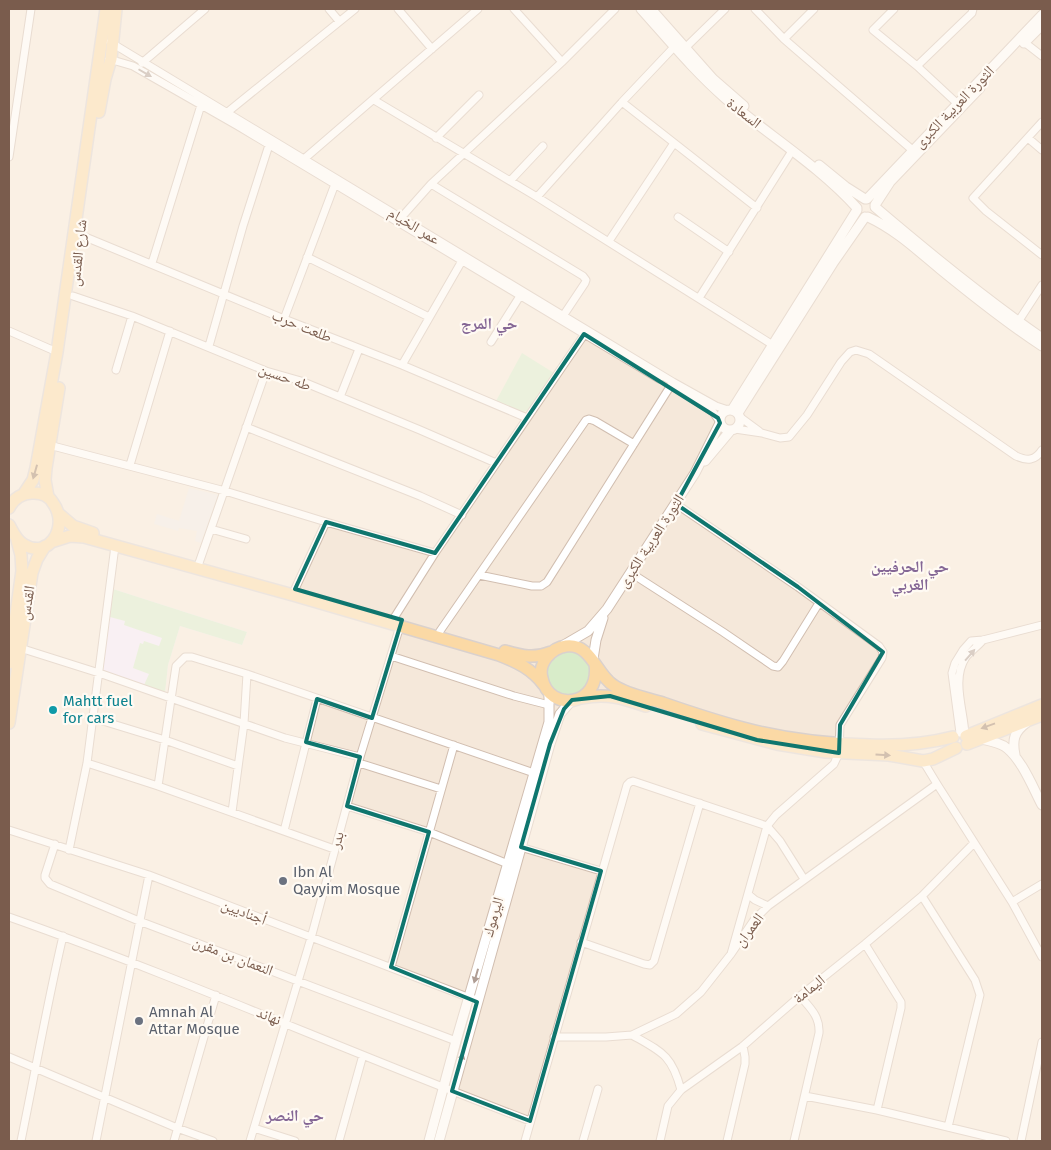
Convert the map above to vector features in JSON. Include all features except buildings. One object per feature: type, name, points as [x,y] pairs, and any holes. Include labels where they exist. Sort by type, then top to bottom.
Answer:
[{"type":"main road","points":[[23,495],[33,480],[36,468],[57,352],[105,59],[102,39],[106,9]]},
{"type":"main road","name":"شارع القدس","points":[[48,497],[46,474],[49,445],[73,296],[78,234],[105,78],[105,59],[113,44],[113,26],[116,9]]},
{"type":"main road","points":[[9,508],[14,501],[23,495],[36,492],[48,497],[59,514],[79,528],[294,589],[507,658],[526,667],[538,677],[547,694],[556,698],[565,701],[597,695],[620,698],[756,740],[777,744],[839,748],[982,739],[1042,715]]},
{"type":"main road","name":"القدس","points":[[9,723],[32,574],[37,559],[55,538],[60,526],[59,514]]},
{"type":"main road","points":[[9,526],[18,540],[30,547],[48,544],[64,537],[77,536],[397,622],[440,631],[524,656],[537,657],[568,646],[577,647],[594,662],[604,677],[615,687],[648,699],[760,732],[839,748],[928,760],[961,739],[1042,705]]},
{"type":"main road","name":"القدس","points":[[9,663],[22,571],[18,540]]},
{"type":"main road","points":[[547,694],[541,676],[542,667],[545,659],[555,650]]},
{"type":"main road","points":[[576,699],[588,693],[594,684],[596,674],[594,662]]},
{"type":"main road","points":[[928,742],[919,752],[928,760]]},
{"type":"street","points":[[9,157],[30,9]]},
{"type":"street","points":[[142,63],[205,9]]},
{"type":"street","points":[[329,9],[339,21]]},
{"type":"street","points":[[224,115],[355,9]]},
{"type":"street","points":[[398,9],[432,49]]},
{"type":"street","points":[[304,159],[478,9]]},
{"type":"street","points":[[514,9],[562,62]]},
{"type":"street","points":[[399,220],[431,184],[562,62],[615,9]]},
{"type":"street","name":"السعادة","points":[[641,9],[680,49],[792,151],[841,192],[857,209]]},
{"type":"street","name":"السعادة","points":[[651,9],[680,49]]},
{"type":"street","points":[[537,197],[622,102],[725,9]]},
{"type":"street","points":[[755,9],[784,39],[915,152]]},
{"type":"street","points":[[784,39],[814,9]]},
{"type":"street","points":[[894,9],[874,30],[918,66],[959,105]]},
{"type":"street","points":[[918,66],[973,9]]},
{"type":"street","name":"الثورة العربية الكبرى","points":[[866,199],[915,152],[1042,15]]},
{"type":"street","name":"الثورة العربية الكبرى","points":[[959,105],[1042,25]]},
{"type":"street","name":"عمر الخيام","points":[[102,39],[113,44],[269,145],[399,220]]},
{"type":"street","points":[[1024,42],[1042,56]]},
{"type":"street","name":"عمر الخيام","points":[[105,59],[133,66],[304,159],[520,296],[586,332],[672,384],[713,412],[720,423]]},
{"type":"street","points":[[436,138],[479,95]]},
{"type":"street","points":[[374,100],[537,197],[776,347]]},
{"type":"street","points":[[622,102],[757,208]]},
{"type":"street","points":[[152,263],[201,104]]},
{"type":"street","points":[[1042,122],[973,198],[986,211],[1042,255]]},
{"type":"street","name":"السعادة","points":[[770,129],[846,187],[866,199]]},
{"type":"street","points":[[1028,138],[1042,150]]},
{"type":"street","points":[[609,242],[674,143]]},
{"type":"street","points":[[209,346],[269,145]]},
{"type":"street","points":[[510,181],[543,146]]},
{"type":"street","points":[[699,298],[792,151]]},
{"type":"street","name":"الثورة العربية الكبرى","points":[[875,206],[884,189],[915,152]]},
{"type":"street","points":[[284,319],[335,184]]},
{"type":"street","points":[[431,184],[583,276],[586,280],[585,283],[563,316]]},
{"type":"street","points":[[776,347],[857,209],[858,203],[866,199],[872,201],[875,206],[913,240],[1042,346]]},
{"type":"street","points":[[734,412],[833,263],[867,217],[874,212],[875,206]]},
{"type":"street","points":[[857,209],[860,215],[899,235],[1016,325],[1042,338]]},
{"type":"street","points":[[678,217],[729,252]]},
{"type":"street","name":"طلعت حرب","points":[[78,234],[284,319],[402,365],[527,418]]},
{"type":"street","points":[[307,257],[429,317]]},
{"type":"street","points":[[402,365],[463,259]]},
{"type":"street","name":"عمر الخيام","points":[[463,259],[563,316],[586,332]]},
{"type":"street","points":[[1016,325],[1042,285]]},
{"type":"street","name":"طه حسين","points":[[73,296],[132,316],[266,371],[340,397],[496,463]]},
{"type":"street","points":[[491,342],[520,296]]},
{"type":"street","points":[[116,370],[132,316]]},
{"type":"street","points":[[9,331],[57,352]]},
{"type":"street","points":[[130,465],[170,331]]},
{"type":"street","name":"بدر","points":[[250,1141],[284,1022],[311,938],[359,760],[392,656],[397,622],[435,553],[586,332]]},
{"type":"street","points":[[340,397],[359,349]]},
{"type":"street","name":"عمر الخيام","points":[[733,429],[762,433],[780,438],[789,437],[807,415],[841,362],[850,352],[856,350],[869,354],[1016,456],[1030,460],[1042,450]]},
{"type":"street","points":[[199,563],[266,371]]},
{"type":"street","points":[[479,575],[532,586],[541,586],[547,582],[672,384]]},
{"type":"street","name":"عمر الخيام","points":[[672,384],[716,406],[734,412],[762,433]]},
{"type":"street","points":[[734,412],[739,424],[733,429],[724,428],[720,423],[722,413],[734,412]]},
{"type":"street","points":[[440,631],[586,420],[595,421],[634,444]]},
{"type":"street","name":"الثورة العربية الكبرى","points":[[555,650],[588,631],[607,609],[695,473],[720,423]]},
{"type":"street","points":[[246,427],[412,493],[462,515]]},
{"type":"street","name":"الثورة العربية الكبرى","points":[[695,473],[733,429]]},
{"type":"street","points":[[49,445],[225,490],[326,522],[435,553]]},
{"type":"street","points":[[676,504],[819,602],[879,646],[883,652],[882,658],[840,724],[839,748],[831,768],[776,814],[767,826],[732,954]]},
{"type":"street","points":[[294,589],[326,522]]},
{"type":"street","points":[[211,529],[246,540]]},
{"type":"street","points":[[69,850],[87,763],[115,546]]},
{"type":"street","points":[[631,573],[773,666],[778,667],[819,602]]},
{"type":"street","name":"الثورة العربية الكبرى","points":[[594,662],[596,640],[607,609]]},
{"type":"street","points":[[961,739],[960,669],[969,654],[983,640],[1042,625]]},
{"type":"street","points":[[20,648],[99,672],[284,738],[306,742],[440,789]]},
{"type":"street","points":[[392,656],[514,696],[547,694]]},
{"type":"street","points":[[158,786],[176,666],[185,657],[200,658],[534,773]]},
{"type":"street","points":[[232,812],[244,723],[248,674]]},
{"type":"street","name":"اليرموك","points":[[440,1141],[456,1041],[474,999],[508,864],[517,846],[548,722],[547,694]]},
{"type":"street","points":[[284,831],[317,699]]},
{"type":"street","name":"اليرموك","points":[[429,1141],[448,1090],[517,846],[554,730],[560,714],[576,699]]},
{"type":"street","points":[[93,718],[165,740],[238,766]]},
{"type":"street","points":[[1029,720],[1017,730],[1013,745],[1016,758],[1042,805]]},
{"type":"street","points":[[982,739],[1001,744],[1016,758]]},
{"type":"street","points":[[391,967],[440,789],[454,746]]},
{"type":"street","points":[[928,760],[937,784],[1012,902],[1042,957]]},
{"type":"street","points":[[87,763],[158,786],[334,849]]},
{"type":"street","points":[[524,1141],[601,871],[627,785],[630,782],[633,781],[767,826],[780,841],[804,879]]},
{"type":"street","name":"العمران","points":[[554,1037],[606,1038],[632,1035],[676,1014],[701,992],[732,954],[754,920],[768,906],[883,825],[937,784]]},
{"type":"street","points":[[581,942],[644,964],[650,965],[654,961],[700,803]]},
{"type":"street","points":[[347,806],[428,832],[508,864]]},
{"type":"street","name":"أجناديين","points":[[9,830],[149,875],[474,999]]},
{"type":"street","name":"اليمامة","points":[[660,1141],[668,1106],[681,1090],[742,1046],[922,896],[974,843]]},
{"type":"street","name":"النعمان بن مقرن","points":[[55,844],[45,875],[50,884],[139,921],[456,1041]]},
{"type":"street","points":[[517,846],[601,871]]},
{"type":"street","points":[[96,1141],[149,875]]},
{"type":"street","points":[[1012,902],[1042,884]]},
{"type":"street","points":[[749,894],[755,900],[768,906]]},
{"type":"street","points":[[922,896],[975,980],[980,992],[966,1059],[948,1127]]},
{"type":"street","name":"نهاند","points":[[9,917],[131,961],[448,1090],[530,1121]]},
{"type":"street","points":[[21,1141],[47,1006],[63,936]]},
{"type":"street","points":[[865,944],[901,1002],[877,1110]]},
{"type":"street","points":[[174,1141],[216,996]]},
{"type":"street","points":[[794,1141],[820,1023],[800,996]]},
{"type":"street","points":[[632,1035],[658,1049],[667,1057],[674,1068],[681,1090]]},
{"type":"street","points":[[1021,1141],[1042,1042]]},
{"type":"street","points":[[727,1141],[745,1064],[746,1057],[742,1046]]},
{"type":"street","points":[[340,1141],[363,1055]]},
{"type":"street","points":[[9,1057],[177,1128],[213,1141]]},
{"type":"street","points":[[583,1141],[598,1089]]},
{"type":"street","points":[[805,1096],[877,1110],[1006,1141]]},
{"type":"street","points":[[254,1128],[295,1141]]},
{"type":"highlighted area","points":[[584,334],[718,418],[720,423],[676,504],[798,587],[883,652],[840,725],[839,753],[757,740],[610,696],[572,700],[564,709],[550,744],[521,847],[601,871],[530,1121],[452,1091],[477,1002],[391,967],[429,832],[347,806],[360,757],[306,742],[317,699],[372,718],[402,620],[295,589],[326,522],[435,553]]},
{"type":"shaded area","points":[[9,9],[1042,9],[1042,1141],[9,1141]]},
{"type":"shaded area","points":[[189,488],[218,495],[201,543],[195,541],[197,531],[179,528],[178,531],[154,524],[157,514],[179,521]]},
{"type":"shaded area","points":[[113,589],[247,632],[242,645],[180,626],[168,665],[165,693],[103,670]]},
{"type":"green space","points":[[522,353],[554,373],[532,408],[521,413],[496,401]]},
{"type":"green space","points":[[113,589],[247,632],[242,645],[180,626],[168,665],[165,693],[144,685],[149,674],[133,668],[140,643],[143,644],[144,641],[159,646],[162,638],[124,625],[125,621],[110,617]]},
{"type":"green space","points":[[573,651],[580,653],[591,663],[590,686],[571,697],[555,691],[549,685],[547,672],[553,660],[565,652]]},
{"type":"place","name":"Mahtt fuel for cars","points":[[53,710]]},
{"type":"place","name":"Ibn Al Qayyim Mosque","points":[[283,881]]},
{"type":"place","name":"Amnah Al Attar Mosque","points":[[139,1021]]},
{"type":"district","name":"حي المرج","points":[[489,323]]},
{"type":"district","name":"حي الحرفيين الغربي","points":[[910,575]]},
{"type":"district","name":"حي النصر","points":[[295,1115]]}]
